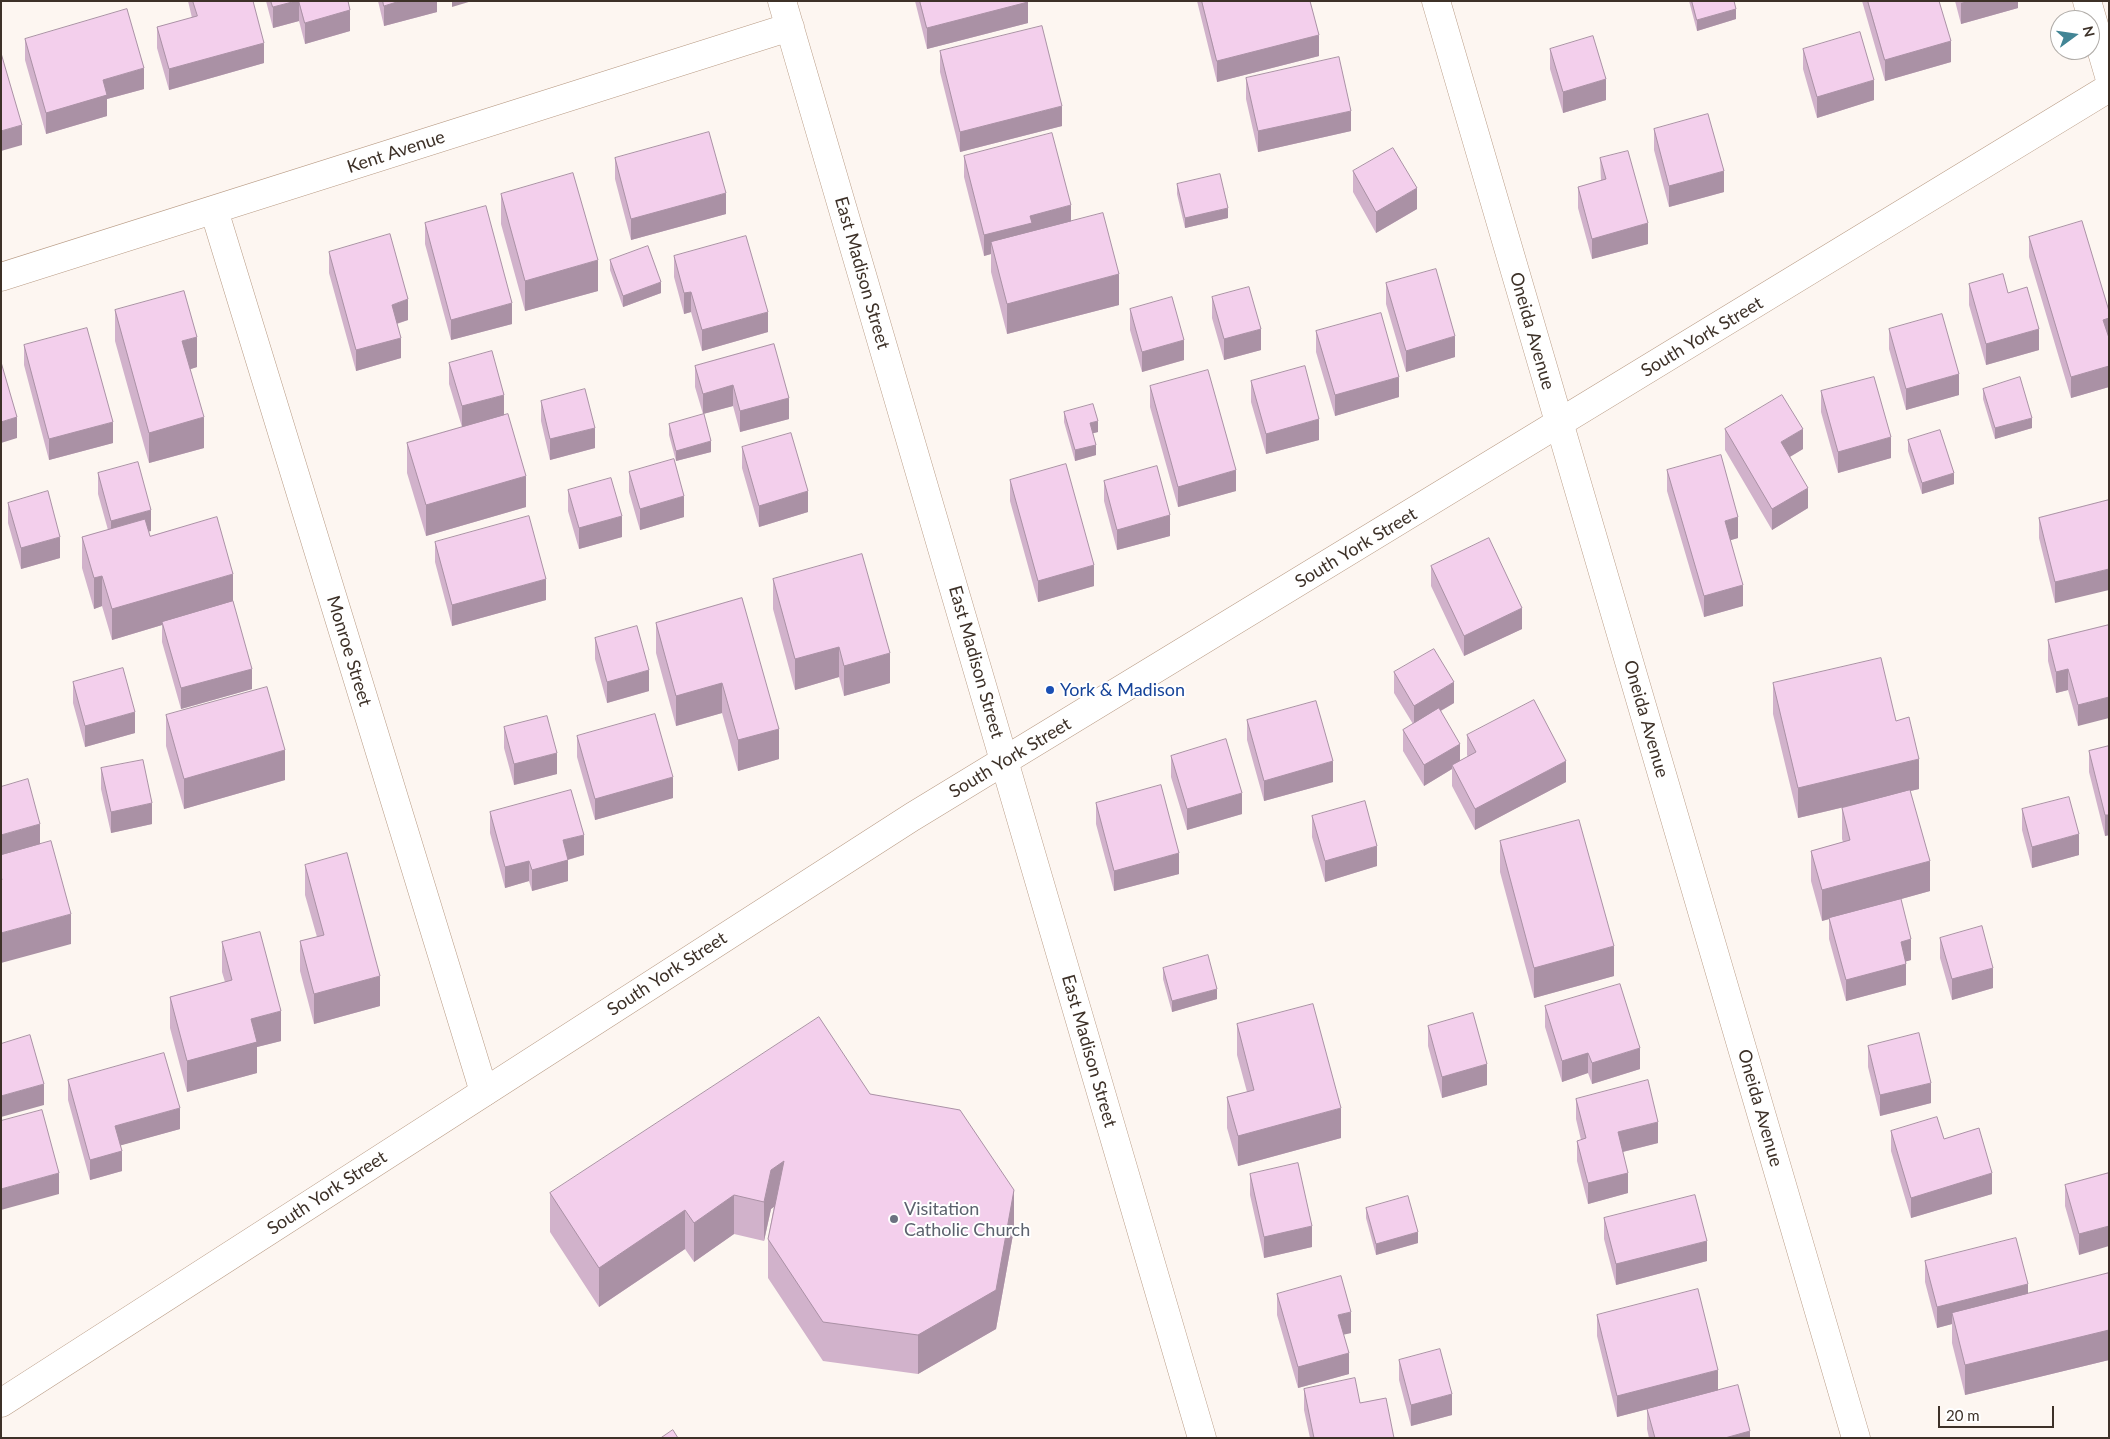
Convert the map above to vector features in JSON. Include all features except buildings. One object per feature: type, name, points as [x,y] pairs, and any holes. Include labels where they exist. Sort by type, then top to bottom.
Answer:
[{"type":"street","name":"East Madison Street","points":[[782,1],[1202,1438]]},
{"type":"street","name":"Oneida Avenue","points":[[1436,1],[1856,1438]]},
{"type":"street","points":[[2087,1],[2109,76]]},
{"type":"street","name":"Kent Avenue","points":[[1,277],[790,27]]},
{"type":"street","name":"South York Street","points":[[1,1403],[912,817],[2109,88]]},
{"type":"street","name":"Monroe Street","points":[[214,210],[484,1092]]},
{"type":"place","name":"York & Madison","points":[[1050,690]]},
{"type":"place","name":"Visitation Catholic Church","points":[[894,1219]]}]
